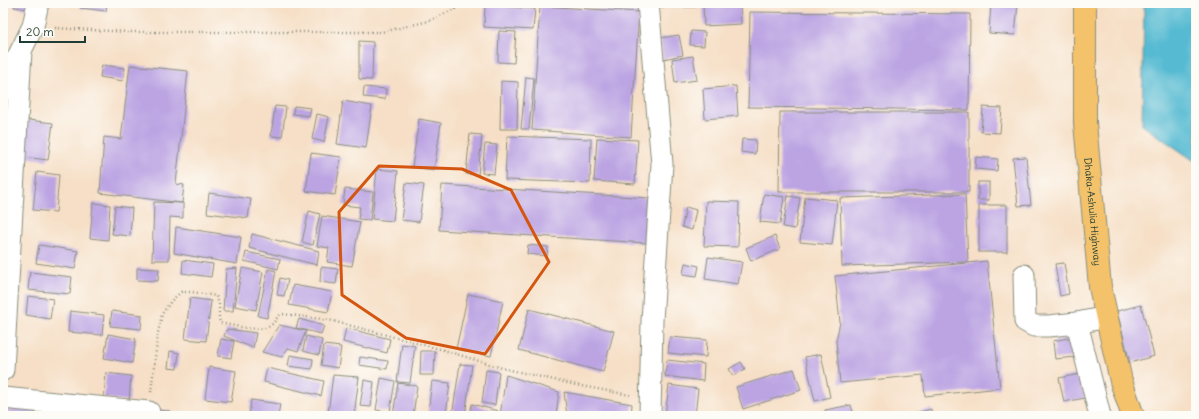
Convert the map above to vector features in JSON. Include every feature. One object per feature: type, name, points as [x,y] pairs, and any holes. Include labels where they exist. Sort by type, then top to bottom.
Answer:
[{"type":"highway","name":"Dhaka-Ashulia Highway","points":[[1085,3],[1085,123],[1100,288],[1121,381],[1133,416]]},
{"type":"street","points":[[3,63],[14,65],[33,26],[38,3]]},
{"type":"street","points":[[648,6],[662,164],[652,321],[651,407]]},
{"type":"street","points":[[3,370],[5,303],[21,52]]},
{"type":"street","points":[[1024,275],[1025,321],[1034,326],[1077,323],[1107,317]]},
{"type":"street","points":[[1077,323],[1100,416]]},
{"type":"street","points":[[3,398],[148,412]]},
{"type":"path","points":[[33,26],[128,32],[382,32],[429,21],[467,3]]},
{"type":"path","points":[[558,3],[648,6]]},
{"type":"path","points":[[148,412],[162,314],[171,301],[181,292],[192,292],[216,296],[219,304],[220,323],[262,329],[271,325],[277,316],[283,314],[329,320],[440,349],[502,368],[581,386],[651,407]]},
{"type":"highlighted area","points":[[379,166],[462,169],[511,190],[549,262],[485,354],[406,338],[342,295],[339,212]]},
{"type":"water","points":[[1144,3],[1196,3],[1196,162],[1142,125]]},
{"type":"building","points":[[15,3],[27,3],[27,9],[14,7]]},
{"type":"building","points":[[81,3],[107,3],[106,11],[80,8]]},
{"type":"building","points":[[658,3],[697,3],[697,7],[658,7]]},
{"type":"building","points":[[703,3],[740,3],[741,24],[704,26]]},
{"type":"building","points":[[991,3],[1018,3],[1015,35],[989,33]]},
{"type":"building","points":[[485,5],[535,9],[533,30],[484,27]]},
{"type":"building","points":[[540,6],[639,12],[631,137],[532,130]]},
{"type":"building","points":[[750,12],[970,14],[969,110],[748,107]]},
{"type":"building","points":[[499,31],[516,32],[514,63],[498,62]]},
{"type":"building","points":[[691,31],[705,32],[704,46],[690,45]]},
{"type":"building","points":[[679,35],[683,55],[663,59],[660,38]]},
{"type":"building","points":[[359,41],[373,42],[372,80],[359,79]]},
{"type":"building","points":[[693,56],[697,80],[675,83],[672,59]]},
{"type":"building","points":[[102,65],[125,68],[123,81],[100,77]]},
{"type":"building","points":[[130,65],[188,71],[176,184],[184,185],[182,203],[100,193],[104,137],[121,139]]},
{"type":"building","points":[[526,77],[534,78],[529,129],[521,129]]},
{"type":"building","points":[[501,81],[518,82],[517,129],[500,129]]},
{"type":"building","points":[[736,86],[738,116],[705,119],[703,89]]},
{"type":"building","points":[[364,87],[386,89],[385,99],[363,97]]},
{"type":"building","points":[[343,101],[372,106],[366,148],[337,144]]},
{"type":"building","points":[[275,106],[286,107],[282,137],[271,136]]},
{"type":"building","points":[[294,106],[311,108],[309,116],[293,114]]},
{"type":"building","points":[[983,107],[1002,108],[1000,133],[981,132]]},
{"type":"building","points":[[780,112],[969,112],[969,192],[779,192]]},
{"type":"building","points":[[317,114],[329,117],[324,142],[312,139]]},
{"type":"building","points":[[419,119],[441,123],[434,170],[412,167]]},
{"type":"building","points":[[28,120],[53,123],[48,160],[23,157]]},
{"type":"building","points":[[470,134],[482,135],[478,175],[466,174]]},
{"type":"building","points":[[507,136],[591,139],[590,183],[505,180]]},
{"type":"building","points":[[597,138],[638,140],[635,184],[594,181]]},
{"type":"building","points":[[742,139],[756,140],[755,154],[741,152]]},
{"type":"building","points":[[485,144],[497,145],[494,174],[482,173]]},
{"type":"building","points":[[311,153],[341,157],[335,195],[306,191]]},
{"type":"building","points":[[976,157],[998,159],[997,171],[975,169]]},
{"type":"building","points":[[1026,157],[1031,205],[1018,206],[1013,158]]},
{"type":"building","points":[[377,169],[398,171],[393,221],[372,219]]},
{"type":"building","points":[[37,172],[59,175],[56,212],[33,210]]},
{"type":"building","points":[[978,182],[989,182],[989,200],[978,200]]},
{"type":"building","points":[[406,183],[424,185],[419,222],[401,220]]},
{"type":"building","points":[[442,185],[649,198],[646,243],[439,230]]},
{"type":"building","points":[[345,189],[373,192],[370,220],[358,219],[360,207],[343,205]]},
{"type":"building","points":[[209,193],[251,199],[248,218],[207,213]]},
{"type":"building","points":[[764,194],[784,197],[780,224],[760,222]]},
{"type":"building","points":[[965,194],[968,262],[842,266],[840,198]]},
{"type":"building","points":[[788,196],[800,198],[795,229],[783,227]]},
{"type":"building","points":[[805,197],[837,200],[832,245],[800,242]]},
{"type":"building","points":[[706,201],[739,202],[738,247],[704,246]]},
{"type":"building","points":[[154,202],[183,203],[183,218],[170,217],[169,260],[152,260]]},
{"type":"building","points":[[93,203],[110,205],[108,240],[90,238]]},
{"type":"building","points":[[979,205],[1007,205],[1007,252],[979,252]]},
{"type":"building","points":[[115,206],[132,208],[130,236],[112,234]]},
{"type":"building","points":[[686,207],[696,210],[692,230],[682,227]]},
{"type":"building","points":[[309,211],[320,214],[313,245],[302,242]]},
{"type":"building","points":[[322,216],[360,222],[352,266],[327,262],[329,248],[317,246]]},
{"type":"building","points":[[176,227],[241,237],[237,264],[174,253]]},
{"type":"building","points":[[252,234],[319,251],[317,265],[249,248]]},
{"type":"building","points":[[775,236],[780,249],[751,261],[746,248]]},
{"type":"building","points":[[39,245],[78,251],[75,269],[36,263]]},
{"type":"building","points":[[528,245],[548,247],[547,256],[527,254]]},
{"type":"building","points":[[246,252],[280,259],[278,269],[244,261]]},
{"type":"building","points":[[708,257],[742,262],[738,284],[705,279]]},
{"type":"building","points":[[183,260],[213,264],[211,277],[182,273]]},
{"type":"building","points":[[987,261],[1000,388],[925,396],[923,375],[840,383],[836,341],[840,322],[835,276]]},
{"type":"building","points":[[685,263],[699,266],[697,276],[683,274]]},
{"type":"building","points":[[1064,263],[1069,294],[1060,296],[1055,264]]},
{"type":"building","points":[[321,267],[338,269],[336,284],[320,282]]},
{"type":"building","points":[[137,268],[159,269],[158,281],[137,280]]},
{"type":"building","points":[[237,268],[233,311],[223,311],[226,269]]},
{"type":"building","points":[[242,268],[263,272],[256,310],[235,306]]},
{"type":"building","points":[[268,269],[276,271],[267,318],[258,316]]},
{"type":"building","points":[[30,272],[72,277],[70,294],[28,290]]},
{"type":"building","points":[[280,278],[288,280],[284,296],[277,295]]},
{"type":"building","points":[[293,285],[332,292],[328,312],[289,305]]},
{"type":"building","points":[[468,294],[503,301],[491,356],[456,349]]},
{"type":"building","points":[[28,296],[53,299],[50,319],[26,315]]},
{"type":"building","points":[[190,298],[211,301],[206,341],[185,339]]},
{"type":"building","points":[[1141,305],[1154,356],[1130,363],[1117,311]]},
{"type":"building","points":[[529,309],[614,331],[603,372],[519,350]]},
{"type":"building","points":[[70,311],[104,315],[102,335],[68,332]]},
{"type":"building","points":[[112,311],[142,315],[141,329],[110,326]]},
{"type":"building","points":[[299,319],[324,326],[321,334],[296,328]]},
{"type":"building","points":[[279,325],[306,331],[298,351],[288,348],[282,357],[262,352]]},
{"type":"building","points":[[346,328],[390,339],[387,353],[343,342]]},
{"type":"building","points":[[227,329],[256,333],[253,348],[224,336]]},
{"type":"building","points":[[108,334],[136,339],[132,363],[104,358]]},
{"type":"building","points":[[306,336],[322,340],[319,355],[303,351]]},
{"type":"building","points":[[670,337],[707,340],[706,357],[668,353]]},
{"type":"building","points":[[1073,337],[1076,357],[1055,359],[1053,341]]},
{"type":"building","points":[[221,339],[234,341],[231,358],[218,356]]},
{"type":"building","points":[[402,344],[415,346],[410,383],[397,382]]},
{"type":"building","points":[[324,345],[341,347],[338,368],[321,365]]},
{"type":"building","points":[[170,351],[179,353],[177,369],[168,368]]},
{"type":"building","points":[[421,351],[435,351],[434,375],[420,375]]},
{"type":"building","points":[[821,354],[830,397],[815,401],[805,357]]},
{"type":"building","points":[[290,355],[313,359],[312,369],[288,366]]},
{"type":"building","points":[[360,357],[388,361],[387,369],[359,365]]},
{"type":"building","points":[[667,360],[704,364],[703,381],[665,376]]},
{"type":"building","points":[[741,362],[745,369],[733,376],[729,369]]},
{"type":"building","points":[[460,364],[472,365],[465,416],[452,416]]},
{"type":"building","points":[[209,367],[236,371],[231,402],[205,399]]},
{"type":"building","points":[[267,368],[324,381],[321,396],[264,382]]},
{"type":"building","points":[[794,369],[801,390],[743,409],[736,387]]},
{"type":"building","points":[[486,370],[499,372],[495,405],[482,403]]},
{"type":"building","points":[[106,373],[131,376],[129,401],[104,398]]},
{"type":"building","points":[[1080,374],[1085,398],[1064,402],[1059,378]]},
{"type":"building","points":[[333,375],[359,377],[354,416],[328,413]]},
{"type":"building","points":[[506,375],[559,392],[556,416],[500,416]]},
{"type":"building","points":[[381,378],[395,381],[390,412],[376,410]]},
{"type":"building","points":[[364,380],[374,382],[371,407],[360,406]]},
{"type":"building","points":[[432,381],[450,383],[446,415],[428,413]]},
{"type":"building","points":[[398,383],[417,386],[413,416],[393,416]]},
{"type":"building","points":[[669,385],[698,389],[695,416],[665,416]]},
{"type":"building","points":[[564,392],[632,404],[631,416],[567,416]]},
{"type":"building","points":[[251,400],[280,404],[278,416],[249,416]]},
{"type":"building","points":[[472,404],[498,411],[497,416],[469,416]]},
{"type":"building","points":[[851,405],[854,416],[826,416],[825,410]]},
{"type":"building","points":[[9,406],[35,410],[34,416],[8,416]]},
{"type":"building","points":[[931,409],[933,416],[908,416],[908,415]]},
{"type":"building","points":[[41,410],[66,412],[66,416],[40,416]]},
{"type":"building","points":[[159,410],[170,411],[170,416],[158,416]]}]
